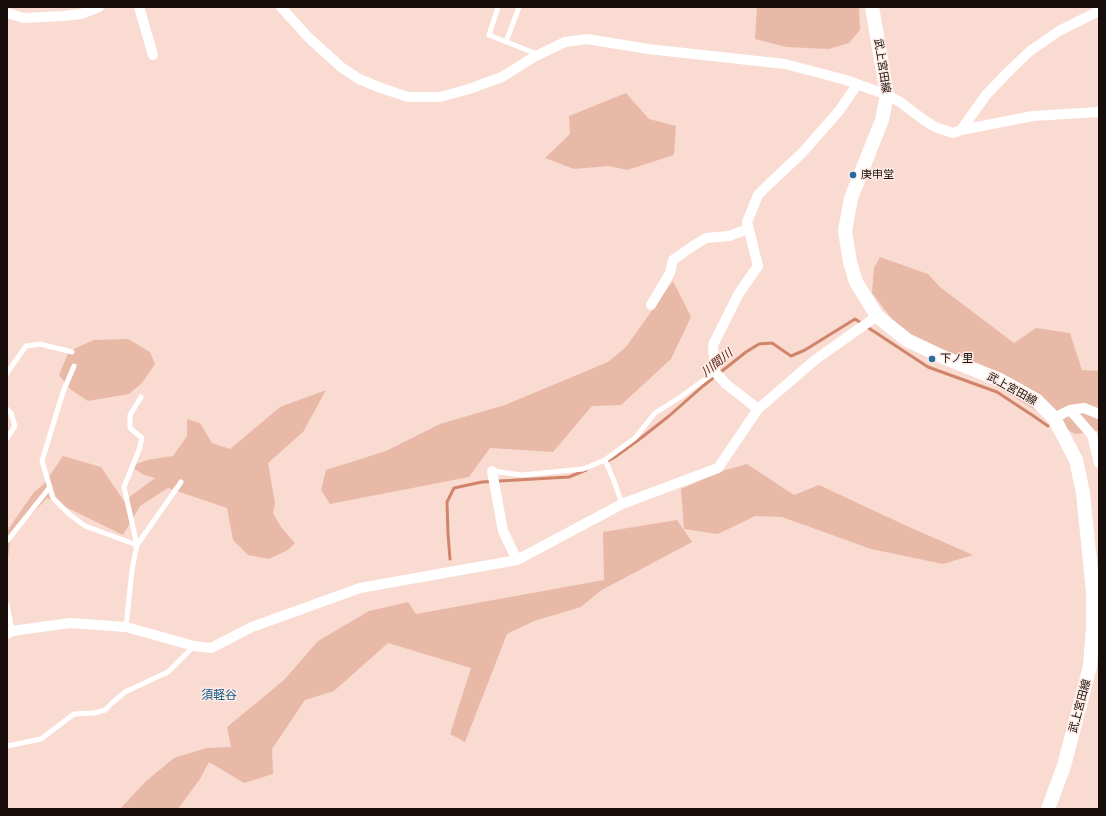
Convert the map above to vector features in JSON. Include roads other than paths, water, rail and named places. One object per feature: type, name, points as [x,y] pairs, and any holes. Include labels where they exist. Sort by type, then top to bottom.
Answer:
[{"type":"main road","name":"武上宮田線","points":[[872,7],[887,95],[882,120],[850,198],[845,231],[850,262],[856,282],[877,316],[907,340],[943,357],[1000,380],[1036,400],[1054,418],[1076,460],[1083,493],[1093,592],[1093,628],[1090,666],[1064,766],[1048,809]]},
{"type":"street","points":[[7,14],[24,18],[63,16],[81,14],[99,7]]},
{"type":"street","points":[[139,7],[153,55]]},
{"type":"street","points":[[281,7],[308,37],[341,67],[359,79],[408,98],[440,97],[469,89],[502,77],[538,55],[566,42],[587,39],[648,48],[785,64],[846,80],[887,95],[900,102],[935,127],[953,132],[1033,116],[1099,112]]},
{"type":"street","points":[[961,130],[986,94],[1030,51],[1059,31],[1099,11]]},
{"type":"street","points":[[758,409],[726,384],[715,372],[713,345],[738,294],[758,266],[747,222],[758,195],[802,153],[839,111],[857,85]]},
{"type":"street","points":[[651,306],[670,273],[673,260],[706,238],[730,236],[748,229]]},
{"type":"street","points":[[10,633],[70,623],[126,627],[194,646],[211,648],[252,627],[360,588],[517,560],[622,504],[718,468],[758,409],[815,360],[877,316]]},
{"type":"street","points":[[1054,418],[1070,410],[1084,408],[1099,414]]},
{"type":"street","points":[[1070,410],[1092,435],[1099,463]]},
{"type":"street","points":[[492,471],[503,531],[517,560]]},
{"type":"lane","points":[[498,7],[489,35],[538,55]]},
{"type":"lane","points":[[506,42],[519,7]]},
{"type":"lane","points":[[7,373],[26,346],[40,344],[72,352]]},
{"type":"lane","points":[[74,366],[62,392],[42,460],[53,498],[69,514],[85,526],[137,546]]},
{"type":"lane","points":[[492,471],[529,475],[582,469],[605,460],[635,438],[655,413],[715,372]]},
{"type":"lane","points":[[137,546],[124,487],[139,450],[142,438],[130,428],[130,414],[141,397]]},
{"type":"lane","points":[[7,409],[11,413],[15,426],[7,438]]},
{"type":"lane","points":[[605,460],[622,504]]},
{"type":"lane","points":[[126,627],[132,570],[137,546],[181,482]]},
{"type":"lane","points":[[7,541],[50,487]]},
{"type":"lane","points":[[7,605],[10,633]]},
{"type":"lane","points":[[7,746],[41,739],[74,714],[105,710],[112,702],[125,692],[168,672],[194,646]]},
{"type":"waterway","name":"川間川","points":[[606,462],[641,438],[703,386],[746,352],[759,344],[772,343],[791,356],[805,350],[855,319],[928,367],[997,392],[1048,426]]},
{"type":"waterway","name":"川間川","points":[[450,559],[447,502],[454,488],[482,482],[569,477],[586,470]]},
{"type":"place","name":"庚申堂","points":[[853,175]]},
{"type":"place","name":"下ノ里","points":[[932,359]]},
{"type":"district","name":"須軽谷","points":[[219,695]]}]
